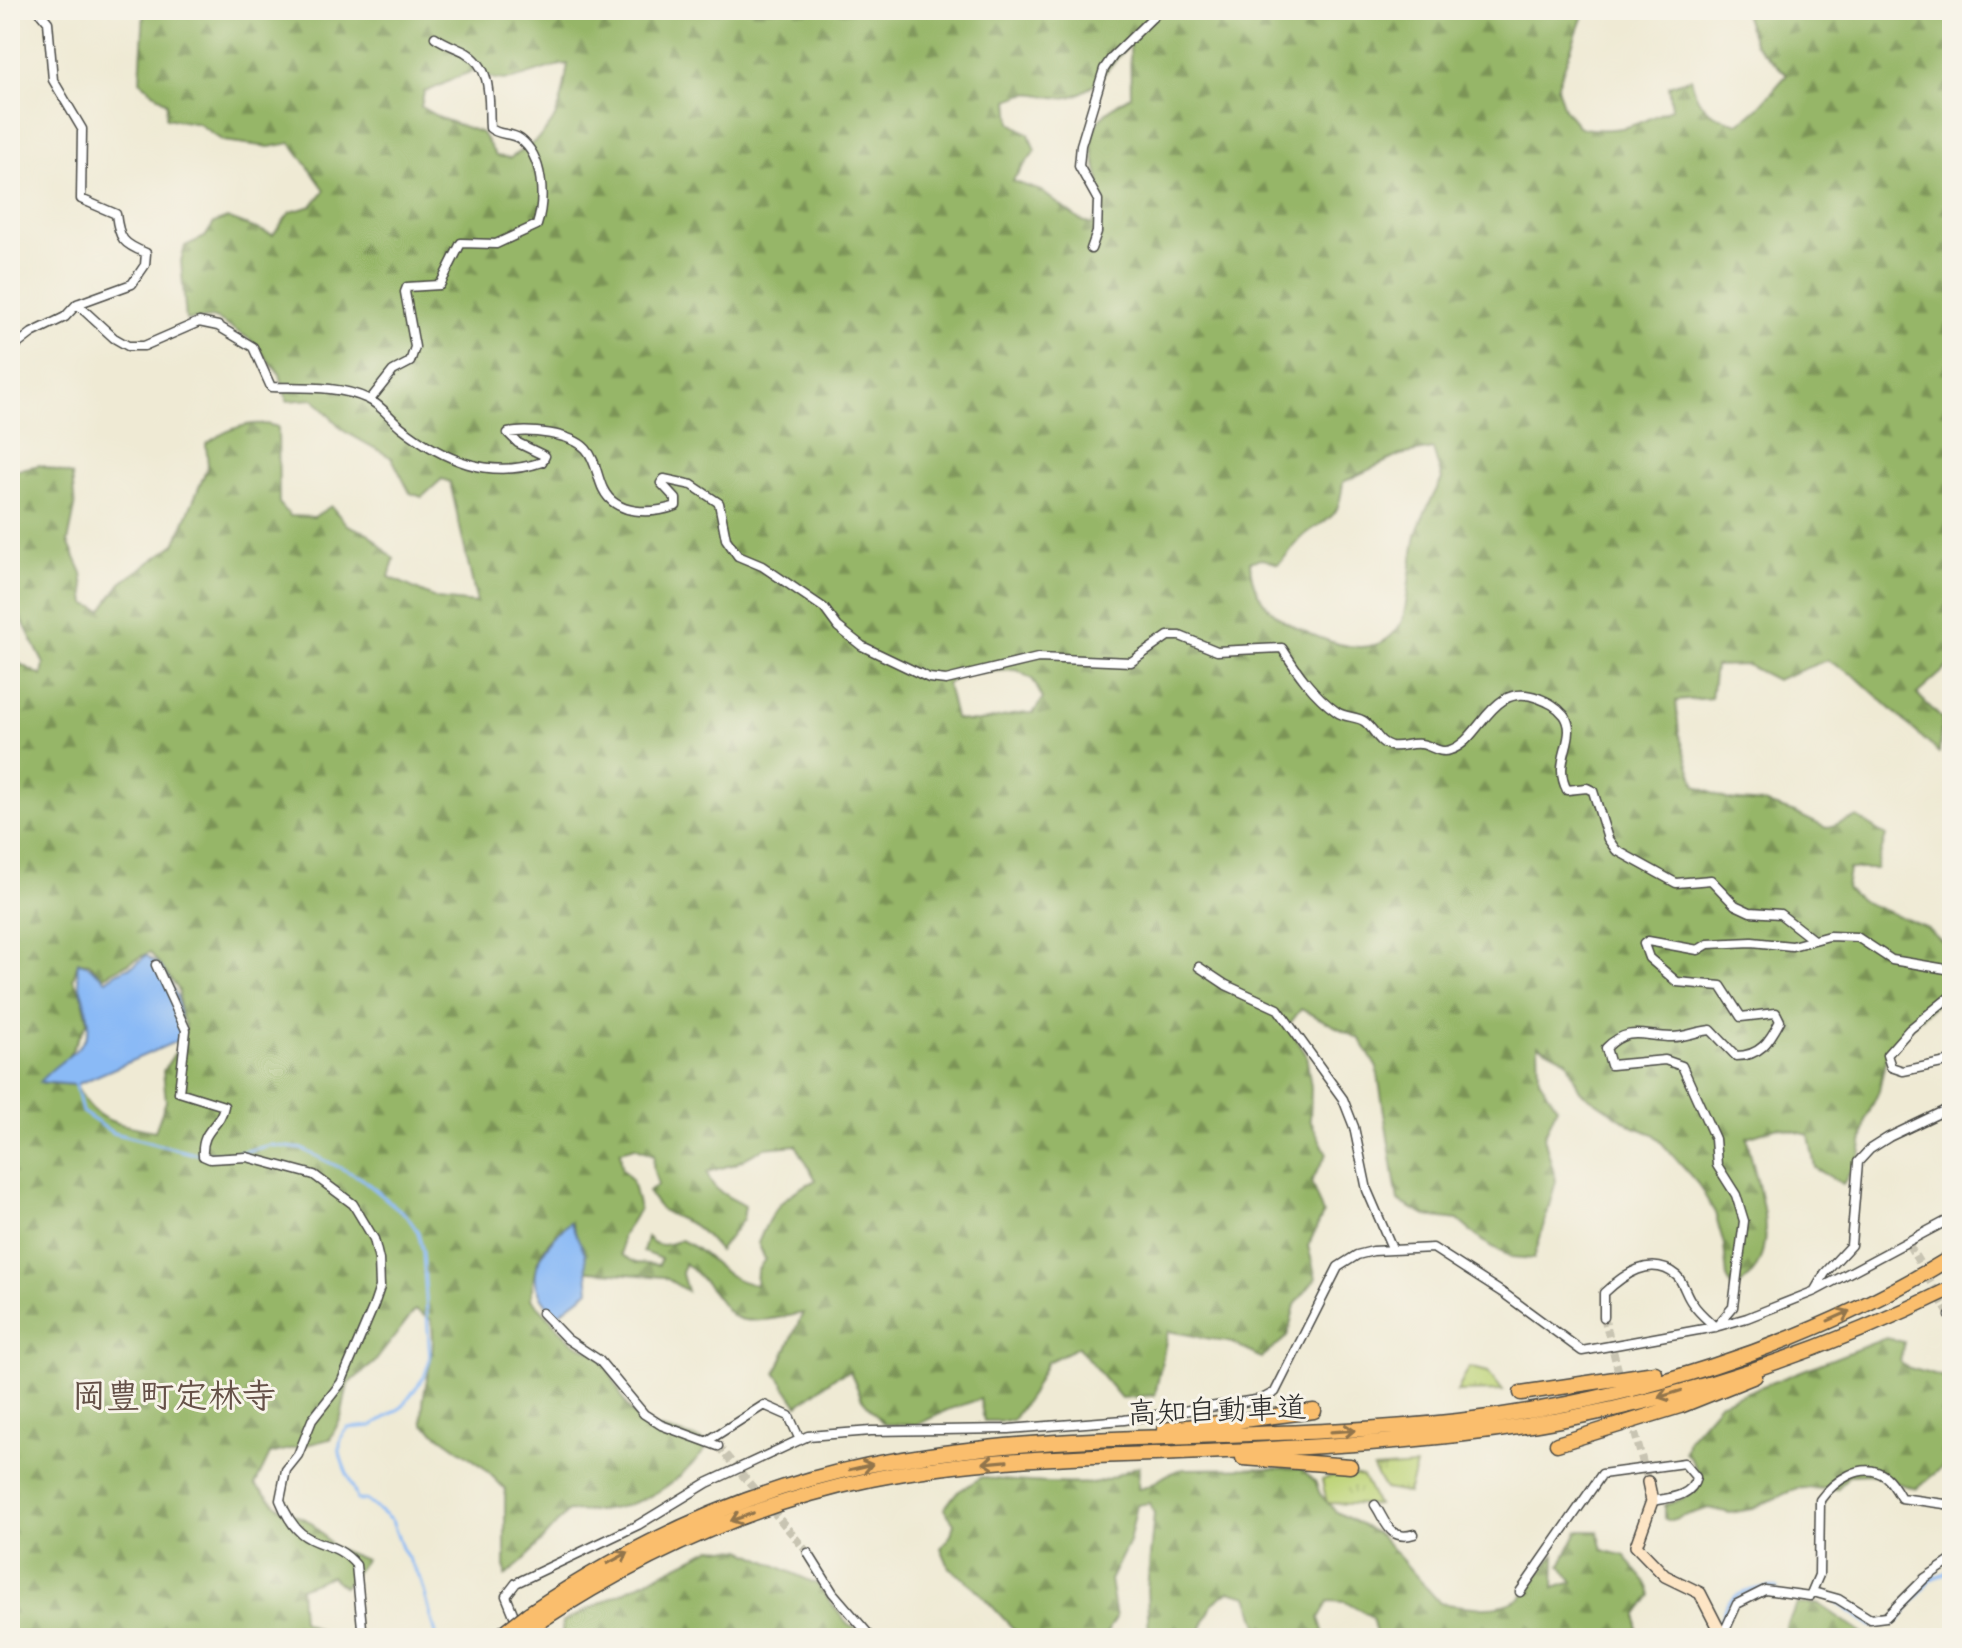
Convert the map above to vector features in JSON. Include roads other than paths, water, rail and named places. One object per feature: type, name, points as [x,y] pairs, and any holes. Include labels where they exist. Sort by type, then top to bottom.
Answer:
[{"type":"highway","name":"高知自動車道","points":[[1048,1451],[1337,1431],[1523,1412],[1652,1383],[1730,1361],[1869,1303],[1952,1257]]},
{"type":"highway","name":"高知自動車道","points":[[517,1638],[642,1545],[751,1499],[866,1466],[927,1455],[1340,1445],[1525,1427],[1654,1399],[1825,1344],[1952,1288]]},
{"type":"highway","points":[[1521,1393],[1649,1375],[1805,1332]]},
{"type":"highway","points":[[1557,1444],[1680,1406],[1825,1344]]},
{"type":"highway","points":[[1048,1451],[1314,1411]]},
{"type":"highway","points":[[1048,1451],[1226,1457],[1350,1466]]},
{"type":"highway","name":"高知自動車道","points":[[497,1638],[530,1626]]},
{"type":"street","points":[[10,350],[32,333],[65,317],[77,304],[132,284],[145,265],[146,253],[124,244],[119,238],[116,214],[81,199],[82,129],[53,80],[48,22],[38,10]]},
{"type":"street","points":[[1091,249],[1099,216],[1098,200],[1079,166],[1081,145],[1104,69],[1113,56],[1160,10]]},
{"type":"street","points":[[370,400],[393,371],[410,362],[415,347],[407,287],[440,285],[461,243],[496,244],[537,225],[541,213],[542,183],[525,146],[520,139],[490,128],[487,75],[482,66],[466,53],[435,37]]},
{"type":"street","points":[[77,304],[114,338],[128,346],[144,346],[176,330],[206,322],[241,337],[253,347],[264,379],[271,387],[325,388],[370,400],[442,455],[488,471],[542,462],[545,456],[518,443],[508,433],[556,436],[580,444],[588,451],[611,502],[628,510],[662,511],[676,506],[676,499],[661,483],[664,479],[675,479],[704,491],[719,503],[726,539],[738,556],[762,566],[824,608],[843,632],[862,646],[929,678],[946,680],[1038,658],[1131,662],[1168,636],[1180,636],[1217,651],[1282,648],[1310,689],[1339,714],[1363,720],[1378,737],[1393,746],[1423,744],[1438,750],[1450,750],[1461,744],[1505,700],[1531,695],[1551,703],[1563,714],[1568,724],[1568,740],[1559,774],[1567,790],[1593,791],[1608,839],[1616,850],[1676,883],[1711,880],[1735,905],[1750,912],[1780,914],[1812,939]]},
{"type":"street","points":[[1715,1327],[1733,1307],[1745,1237],[1741,1205],[1717,1165],[1715,1139],[1682,1066],[1665,1060],[1611,1065],[1606,1048],[1625,1033],[1640,1031],[1666,1037],[1711,1030],[1736,1056],[1747,1057],[1768,1043],[1780,1021],[1776,1013],[1741,1017],[1730,996],[1712,983],[1677,982],[1649,958],[1643,949],[1648,941],[1698,950],[1708,944],[1752,942],[1792,946],[1812,939],[1857,937],[1892,960],[1952,970]]},
{"type":"street","points":[[156,965],[186,1030],[179,1092],[224,1106],[223,1112],[203,1137],[202,1152],[206,1159],[247,1157],[314,1175],[353,1204],[374,1239],[380,1287],[374,1305],[341,1383],[312,1420],[298,1455],[286,1470],[280,1500],[299,1533],[308,1540],[340,1551],[356,1565],[363,1638]]},
{"type":"street","points":[[1199,967],[1226,985],[1278,1009],[1343,1099],[1354,1127],[1367,1190],[1392,1248]]},
{"type":"street","points":[[1952,995],[1910,1029],[1887,1055],[1891,1067],[1903,1071],[1952,1061]]},
{"type":"street","points":[[1815,1291],[1825,1273],[1851,1245],[1858,1162],[1870,1149],[1889,1137],[1952,1107]]},
{"type":"street","points":[[530,1626],[506,1603],[509,1589],[516,1583],[638,1525],[707,1483],[800,1440],[828,1433],[1009,1429],[1124,1420],[1262,1399],[1275,1392],[1338,1267],[1357,1255],[1392,1248],[1433,1248],[1506,1295],[1582,1351],[1715,1327],[1815,1291],[1952,1218]]},
{"type":"street","points":[[1604,1317],[1604,1293],[1619,1279],[1642,1267],[1661,1268],[1678,1277],[1692,1304],[1715,1327]]},
{"type":"street","points":[[542,1313],[567,1339],[599,1360],[644,1414],[661,1425],[714,1443],[764,1405],[789,1416],[800,1440]]},
{"type":"street","points":[[1520,1592],[1602,1474],[1684,1463],[1696,1477],[1688,1492],[1652,1501]]},
{"type":"street","points":[[1812,1593],[1819,1575],[1820,1500],[1838,1480],[1855,1472],[1877,1473],[1886,1478],[1901,1498],[1952,1505]]},
{"type":"street","points":[[1648,1482],[1652,1501],[1636,1546],[1665,1576],[1700,1593],[1720,1630],[1737,1604],[1765,1590],[1812,1593],[1838,1599],[1870,1619],[1886,1617],[1925,1578],[1952,1560]]},
{"type":"street","points":[[1375,1505],[1391,1532],[1399,1536],[1414,1534]]},
{"type":"street","points":[[808,1553],[833,1593],[872,1638]]},
{"type":"water","points":[[146,955],[162,968],[177,996],[182,1039],[76,1085],[40,1082],[77,1049],[87,1034],[88,1014],[79,983],[78,963],[87,965],[106,980]]},
{"type":"water","points":[[570,1222],[585,1253],[589,1290],[557,1315],[538,1291],[537,1267],[549,1245]]},
{"type":"waterway","points":[[76,1085],[82,1112],[113,1133],[191,1153],[234,1154],[271,1145],[302,1149],[361,1178],[407,1216],[418,1232],[423,1252],[430,1359],[424,1377],[402,1407],[372,1426],[348,1428],[342,1436],[340,1454],[357,1500],[366,1500],[392,1521],[402,1548],[421,1580],[437,1638]]},
{"type":"waterway","points":[[1838,1603],[1872,1626],[1898,1621],[1931,1579],[1952,1570]]},
{"type":"waterway","points":[[1718,1623],[1726,1605],[1736,1596],[1757,1589],[1777,1588]]},
{"type":"waterway","points":[[1710,1638],[1713,1629]]},
{"type":"tunnel","points":[[1909,1245],[1950,1316]]},
{"type":"tunnel","points":[[1604,1317],[1648,1482]]},
{"type":"tunnel","points":[[718,1446],[808,1553]]},
{"type":"district","name":"岡豊町定林寺","points":[[174,1395]]}]
